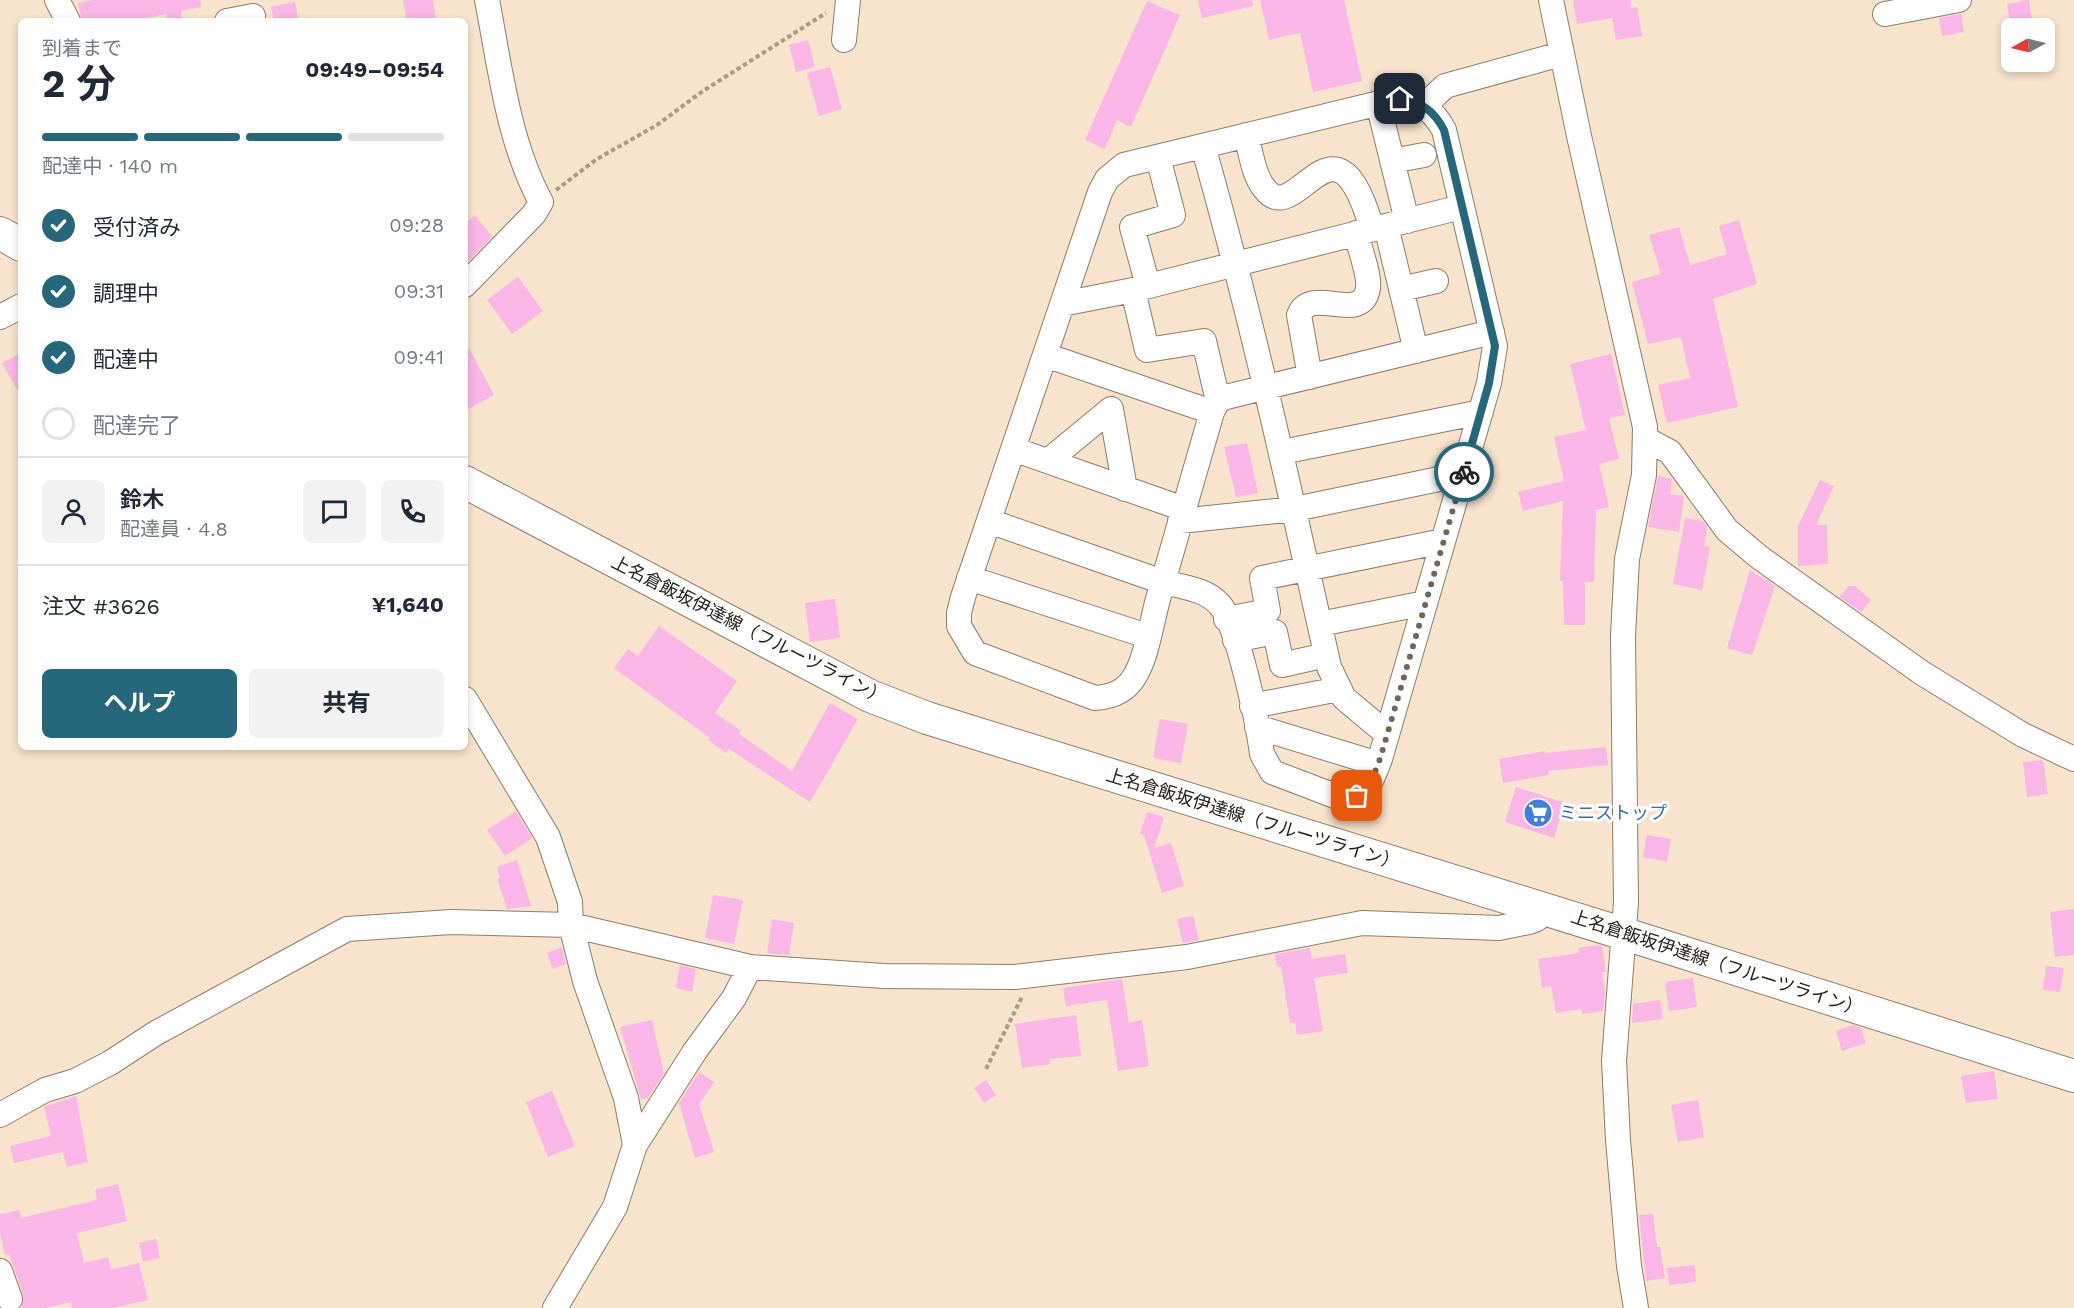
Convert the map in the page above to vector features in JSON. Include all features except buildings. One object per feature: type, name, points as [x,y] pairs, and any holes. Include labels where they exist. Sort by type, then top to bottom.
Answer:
[{"type":"main road","points":[[0,233],[18,242]]},
{"type":"main road","name":"上名倉飯坂伊達線（フルーツライン）","points":[[468,484],[889,703],[939,722],[1623,933],[2074,1076]]},
{"type":"street","points":[[57,0],[66,18]]},
{"type":"street","points":[[468,282],[534,214],[541,202],[531,183],[505,93],[487,0]]},
{"type":"street","points":[[1551,0],[1561,54],[1629,350],[1646,439],[1644,475],[1627,558],[1623,636],[1626,902],[1614,1061],[1617,1140],[1629,1266],[1636,1308]]},
{"type":"street","points":[[1885,14],[1959,0]]},
{"type":"street","points":[[838,6],[844,40]]},
{"type":"street","points":[[243,18],[253,16]]},
{"type":"street","points":[[1424,106],[1446,86],[1561,54]]},
{"type":"street","points":[[988,521],[1163,582],[1209,596],[1221,606],[1231,629],[1255,717],[1262,754],[1272,772],[1335,796],[1346,798],[1364,793],[1378,764],[1387,734],[1463,474],[1493,364],[1495,346],[1444,130],[1432,112],[1424,106],[1400,99],[1378,103],[1124,165],[1107,179],[1062,304],[988,521],[969,578],[959,613],[959,626],[975,653],[1095,698],[1111,696],[1129,685],[1137,673],[1147,636],[1163,582],[1182,515],[1215,407],[1204,341],[1148,350],[1132,227],[1173,215],[1158,157]]},
{"type":"street","points":[[1310,377],[1299,315],[1304,308],[1319,302],[1353,305],[1364,297],[1368,284],[1392,161],[1378,103]]},
{"type":"street","points":[[1246,135],[1258,179],[1266,191],[1279,196],[1290,195],[1299,191],[1317,173],[1327,169],[1339,171],[1354,181],[1380,227],[1401,289],[1416,351]]},
{"type":"street","points":[[1203,146],[1267,387],[1326,655],[1344,698],[1387,734]]},
{"type":"street","points":[[1392,161],[1424,155]]},
{"type":"street","points":[[1062,304],[1140,288],[1461,207]]},
{"type":"street","points":[[1401,289],[1436,281]]},
{"type":"street","points":[[0,317],[18,308]]},
{"type":"street","points":[[1045,355],[1215,407],[1267,387],[1492,332]]},
{"type":"street","points":[[1048,461],[1111,409],[1125,489]]},
{"type":"street","points":[[1282,452],[1480,412]]},
{"type":"street","points":[[1646,439],[1670,452],[1727,530],[1759,557],[1930,679],[2023,735],[2074,759]]},
{"type":"street","points":[[1013,449],[1125,489],[1182,515],[1295,508],[1463,474]]},
{"type":"street","points":[[1231,629],[1268,611],[1262,578],[1443,541]]},
{"type":"street","points":[[969,578],[1147,636]]},
{"type":"street","points":[[1320,624],[1425,603]]},
{"type":"street","points":[[1231,629],[1275,632],[1282,665],[1326,655]]},
{"type":"street","points":[[1255,717],[1339,689]]},
{"type":"street","points":[[468,704],[548,837],[570,902],[571,925],[585,981],[626,1098],[635,1144]]},
{"type":"street","points":[[1255,717],[1378,764]]},
{"type":"street","points":[[0,1115],[45,1090],[75,1082],[110,1063],[156,1033],[347,928],[451,922],[571,925],[750,967],[884,976],[1033,975],[1225,951],[1362,923],[1499,928],[1529,922],[1537,918],[1544,909]]},
{"type":"street","points":[[555,1308],[615,1207],[635,1144],[695,1051],[734,998],[750,967]]},
{"type":"street","points":[[0,1271],[10,1299]]},
{"type":"path","points":[[541,202],[597,159],[657,125],[703,91],[838,6]]},
{"type":"path","points":[[986,1069],[1033,975]]},
{"type":"way so far","points":[[1357,796],[1364,793],[1371,782],[1380,759],[1464,472]]},
{"type":"place","name":"ミニストップ","points":[[1538,813]]},
{"type":"route","points":[[1400,99],[1424,106],[1432,112],[1444,130],[1495,346],[1489,383],[1464,472]]}]
